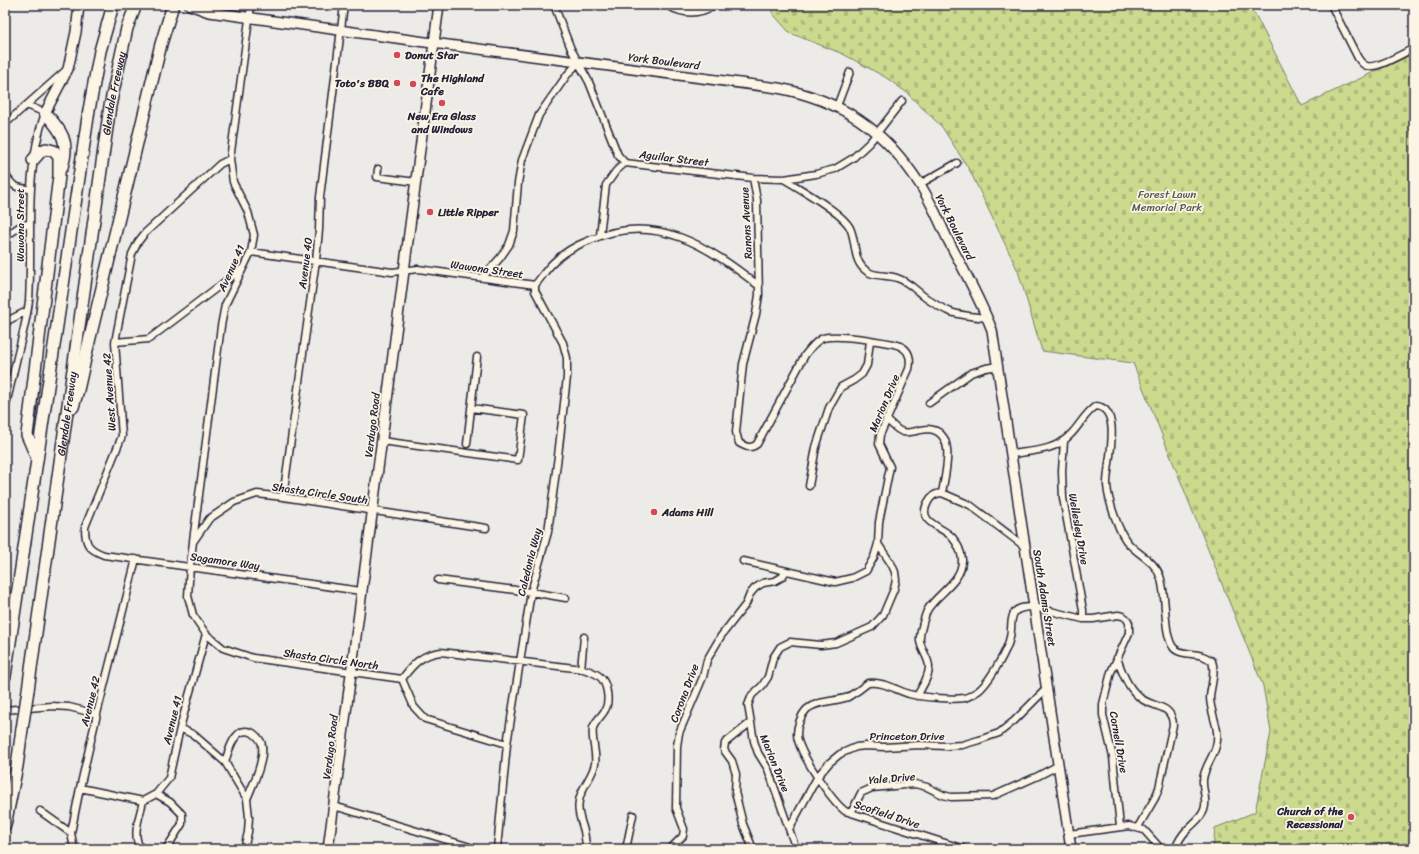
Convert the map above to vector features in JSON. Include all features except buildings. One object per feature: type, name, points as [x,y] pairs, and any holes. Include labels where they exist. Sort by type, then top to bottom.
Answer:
[{"type":"highway","name":"Glendale Freeway","points":[[5,676],[89,110],[100,51],[113,5]]},
{"type":"highway","name":"Glendale Freeway","points":[[5,824],[17,766],[110,106],[127,28],[136,5]]},
{"type":"highway","points":[[64,430],[78,390],[161,44],[173,5]]},
{"type":"highway","points":[[45,113],[58,127],[66,146],[65,156],[59,176]]},
{"type":"highway","points":[[33,160],[40,151],[46,149],[54,151],[59,157],[59,176],[28,435],[37,459]]},
{"type":"street","points":[[27,105],[45,113],[68,68],[80,5]]},
{"type":"street","name":"York Boulevard","points":[[190,5],[209,12],[340,31],[778,88],[797,92],[837,106],[861,120],[877,133],[898,154],[920,184],[987,318],[992,330],[995,350]]},
{"type":"street","name":"Avenue 41","points":[[193,542],[225,305],[252,252],[254,235],[248,212],[233,182],[230,159],[251,5]]},
{"type":"street","name":"Avenue 40","points":[[283,497],[316,260],[320,197],[344,5]]},
{"type":"street","name":"Verdugo Road","points":[[328,849],[439,5]]},
{"type":"street","points":[[554,5],[571,49],[589,82],[618,155],[626,163]]},
{"type":"street","points":[[666,5],[675,10],[685,12],[703,12],[716,5]]},
{"type":"street","points":[[1331,5],[1358,58],[1368,67],[1379,65],[1414,48]]},
{"type":"street","points":[[482,278],[500,258],[509,245],[514,231],[518,183],[522,160],[539,115],[567,75],[579,62]]},
{"type":"street","points":[[5,124],[68,68]]},
{"type":"street","points":[[837,106],[850,72]]},
{"type":"street","name":"Ranons Avenue","points":[[740,443],[736,432],[743,364],[756,314],[759,295],[757,200],[753,178],[784,179],[835,170],[853,158],[877,133],[902,101]]},
{"type":"street","name":"Wawona Street","points":[[5,409],[27,311],[30,274],[30,188],[33,160],[39,131],[45,113]]},
{"type":"street","name":"West Avenue 42","points":[[88,546],[85,538],[85,527],[122,436],[116,342],[132,254],[138,242],[145,233],[220,164],[230,159]]},
{"type":"street","name":"Aguilar Street","points":[[600,235],[606,185],[616,171],[626,163],[753,178]]},
{"type":"street","points":[[920,184],[957,163]]},
{"type":"street","points":[[378,169],[377,177],[416,182]]},
{"type":"street","points":[[5,174],[10,183],[17,188],[30,188]]},
{"type":"street","points":[[784,179],[836,212],[844,220],[850,228],[858,260],[862,268],[868,273],[897,278],[944,310],[954,314],[987,318]]},
{"type":"street","points":[[5,237],[19,227],[30,223]]},
{"type":"street","name":"Wawona Street","points":[[252,252],[392,272],[418,269],[535,285],[553,262],[563,254],[581,244],[600,235],[644,229],[670,233],[687,240],[736,268],[759,286]]},
{"type":"street","points":[[116,342],[149,339],[244,267]]},
{"type":"street","name":"Caledonia Way","points":[[497,849],[507,744],[519,662],[531,592],[548,532],[567,377],[567,358],[563,343],[550,316],[535,291],[535,285]]},
{"type":"street","points":[[5,324],[9,320],[27,311]]},
{"type":"street","name":"Marion Drive","points":[[740,443],[749,447],[754,447],[757,444],[811,346],[822,338],[838,337],[870,340],[902,346],[908,352],[911,361],[909,369],[886,419],[878,444],[890,467],[879,522],[878,544],[895,572],[894,589],[883,615],[872,627],[836,643],[821,645],[790,642],[780,646],[773,658],[768,677],[762,686],[752,695],[748,705],[754,741],[758,753],[768,769],[796,849]]},
{"type":"street","points":[[809,486],[816,447],[829,408],[841,387],[862,374],[868,365],[870,340]]},
{"type":"street","name":"South Adams Street","points":[[995,350],[1071,849]]},
{"type":"street","points":[[467,444],[477,357]]},
{"type":"street","points":[[929,403],[971,373],[998,366]]},
{"type":"street","points":[[1011,454],[1056,446],[1071,434],[1089,410],[1096,406],[1103,408],[1109,415],[1111,421],[1112,435],[1107,485],[1119,530],[1130,545],[1155,565],[1160,576],[1164,593],[1166,623],[1171,644],[1174,649],[1207,658],[1212,661],[1214,667],[1210,698],[1217,733],[1216,746],[1204,772],[1202,787],[1206,805],[1197,820],[1180,838],[1176,849]]},
{"type":"street","points":[[382,441],[518,460],[524,415],[471,408]]},
{"type":"street","points":[[886,419],[902,432],[913,432],[928,429],[940,432],[944,437],[948,453],[942,493]]},
{"type":"street","name":"Wellesley Drive","points":[[1064,441],[1062,471],[1063,498],[1083,610],[1083,619]]},
{"type":"street","points":[[1024,546],[970,505],[942,493],[937,493],[930,498],[924,508],[925,516],[936,527],[951,536],[959,548],[962,560],[960,571],[952,583],[928,609],[920,641],[929,667],[928,674],[918,696],[956,699],[965,698],[979,690],[987,681],[1007,647],[1014,614],[1018,609],[1034,607],[1083,619]]},
{"type":"street","name":"Shasta Circle South","points":[[190,566],[193,542],[210,519],[234,502],[257,494],[486,528]]},
{"type":"street","points":[[743,561],[835,582],[852,578],[866,571],[874,557],[878,544]]},
{"type":"street","name":"Sagamore Way","points":[[88,546],[93,551],[104,555],[361,591]]},
{"type":"street","name":"Avenue 42","points":[[74,849],[71,833],[80,788],[136,559]]},
{"type":"street","name":"Shasta Circle North","points":[[190,566],[188,596],[194,616],[206,634],[223,648],[253,658],[402,679]]},
{"type":"street","name":"Corona Drive","points":[[670,849],[683,836],[684,828],[676,808],[679,734],[703,677],[707,660],[721,636],[746,604],[750,594],[755,588],[763,583],[775,581],[782,577],[786,571]]},
{"type":"street","points":[[438,580],[566,598]]},
{"type":"street","name":"Cornell Drive","points":[[1083,619],[1103,618],[1118,615],[1123,616],[1130,623],[1129,632],[1111,672],[1103,704],[1105,727],[1112,757],[1120,827]]},
{"type":"street","name":"Avenue 41","points":[[143,801],[156,794],[169,778],[180,728],[206,634]]},
{"type":"street","points":[[581,669],[584,637]]},
{"type":"street","points":[[507,744],[425,719],[414,706],[402,679],[410,668],[420,659],[430,653],[441,652],[581,669],[596,672],[602,677],[606,685],[608,699],[605,710],[593,727],[596,754],[595,766],[583,788],[579,800],[578,813],[584,832],[586,849]]},
{"type":"street","points":[[1117,658],[1121,671],[1132,690],[1144,702],[1165,708],[1173,717],[1173,725],[1160,788],[1138,827]]},
{"type":"street","name":"Scofield Drive","points":[[918,696],[880,684],[868,683],[848,696],[813,706],[807,710],[799,723],[797,735],[808,763],[839,806],[851,813],[964,849]]},
{"type":"street","name":"Princeton Drive","points":[[789,829],[818,776],[829,763],[840,754],[856,747],[866,746],[962,745],[999,733],[1014,721],[1046,688]]},
{"type":"street","points":[[5,710],[52,706],[69,707],[97,714]]},
{"type":"street","points":[[750,723],[725,743],[724,750],[732,761],[736,774],[735,792],[743,824],[754,849]]},
{"type":"street","points":[[180,728],[194,735],[225,762],[246,799],[249,817],[248,832],[244,849]]},
{"type":"street","points":[[225,762],[233,740],[238,734],[245,732],[253,733],[262,744],[257,774],[246,799]]},
{"type":"street","name":"Yale Drive","points":[[851,813],[861,793],[872,788],[915,784],[951,797],[993,796],[1059,765]]},
{"type":"street","points":[[80,788],[143,801],[136,837],[137,844],[141,849]]},
{"type":"street","points":[[156,794],[170,802],[182,814],[182,824],[166,849]]},
{"type":"street","points":[[334,806],[477,849]]},
{"type":"street","points":[[40,811],[71,833]]},
{"type":"street","points":[[626,849],[633,815]]},
{"type":"street","points":[[1069,834],[1129,826],[1138,827],[1144,830],[1161,849]]},
{"type":"green space","name":"Forest Lawn Memorial Park","points":[[770,5],[1246,5],[1256,16],[1302,106],[1414,53],[1414,849],[1213,849],[1215,828],[1255,812],[1271,732],[1263,686],[1133,363],[1042,351],[1018,271],[970,171],[942,127],[906,92],[885,77],[843,54],[790,33],[773,14]]},
{"type":"place","name":"Donut Star","points":[[397,55]]},
{"type":"place","name":"Toto's BBQ","points":[[397,83]]},
{"type":"place","name":"The Highland Cafe","points":[[413,84]]},
{"type":"place","name":"New Era Glass and Windows","points":[[442,103]]},
{"type":"place","name":"Little Ripper","points":[[430,212]]},
{"type":"place","name":"Adams Hill","points":[[654,512]]},
{"type":"place","name":"Church of the Recessional","points":[[1351,817]]}]
